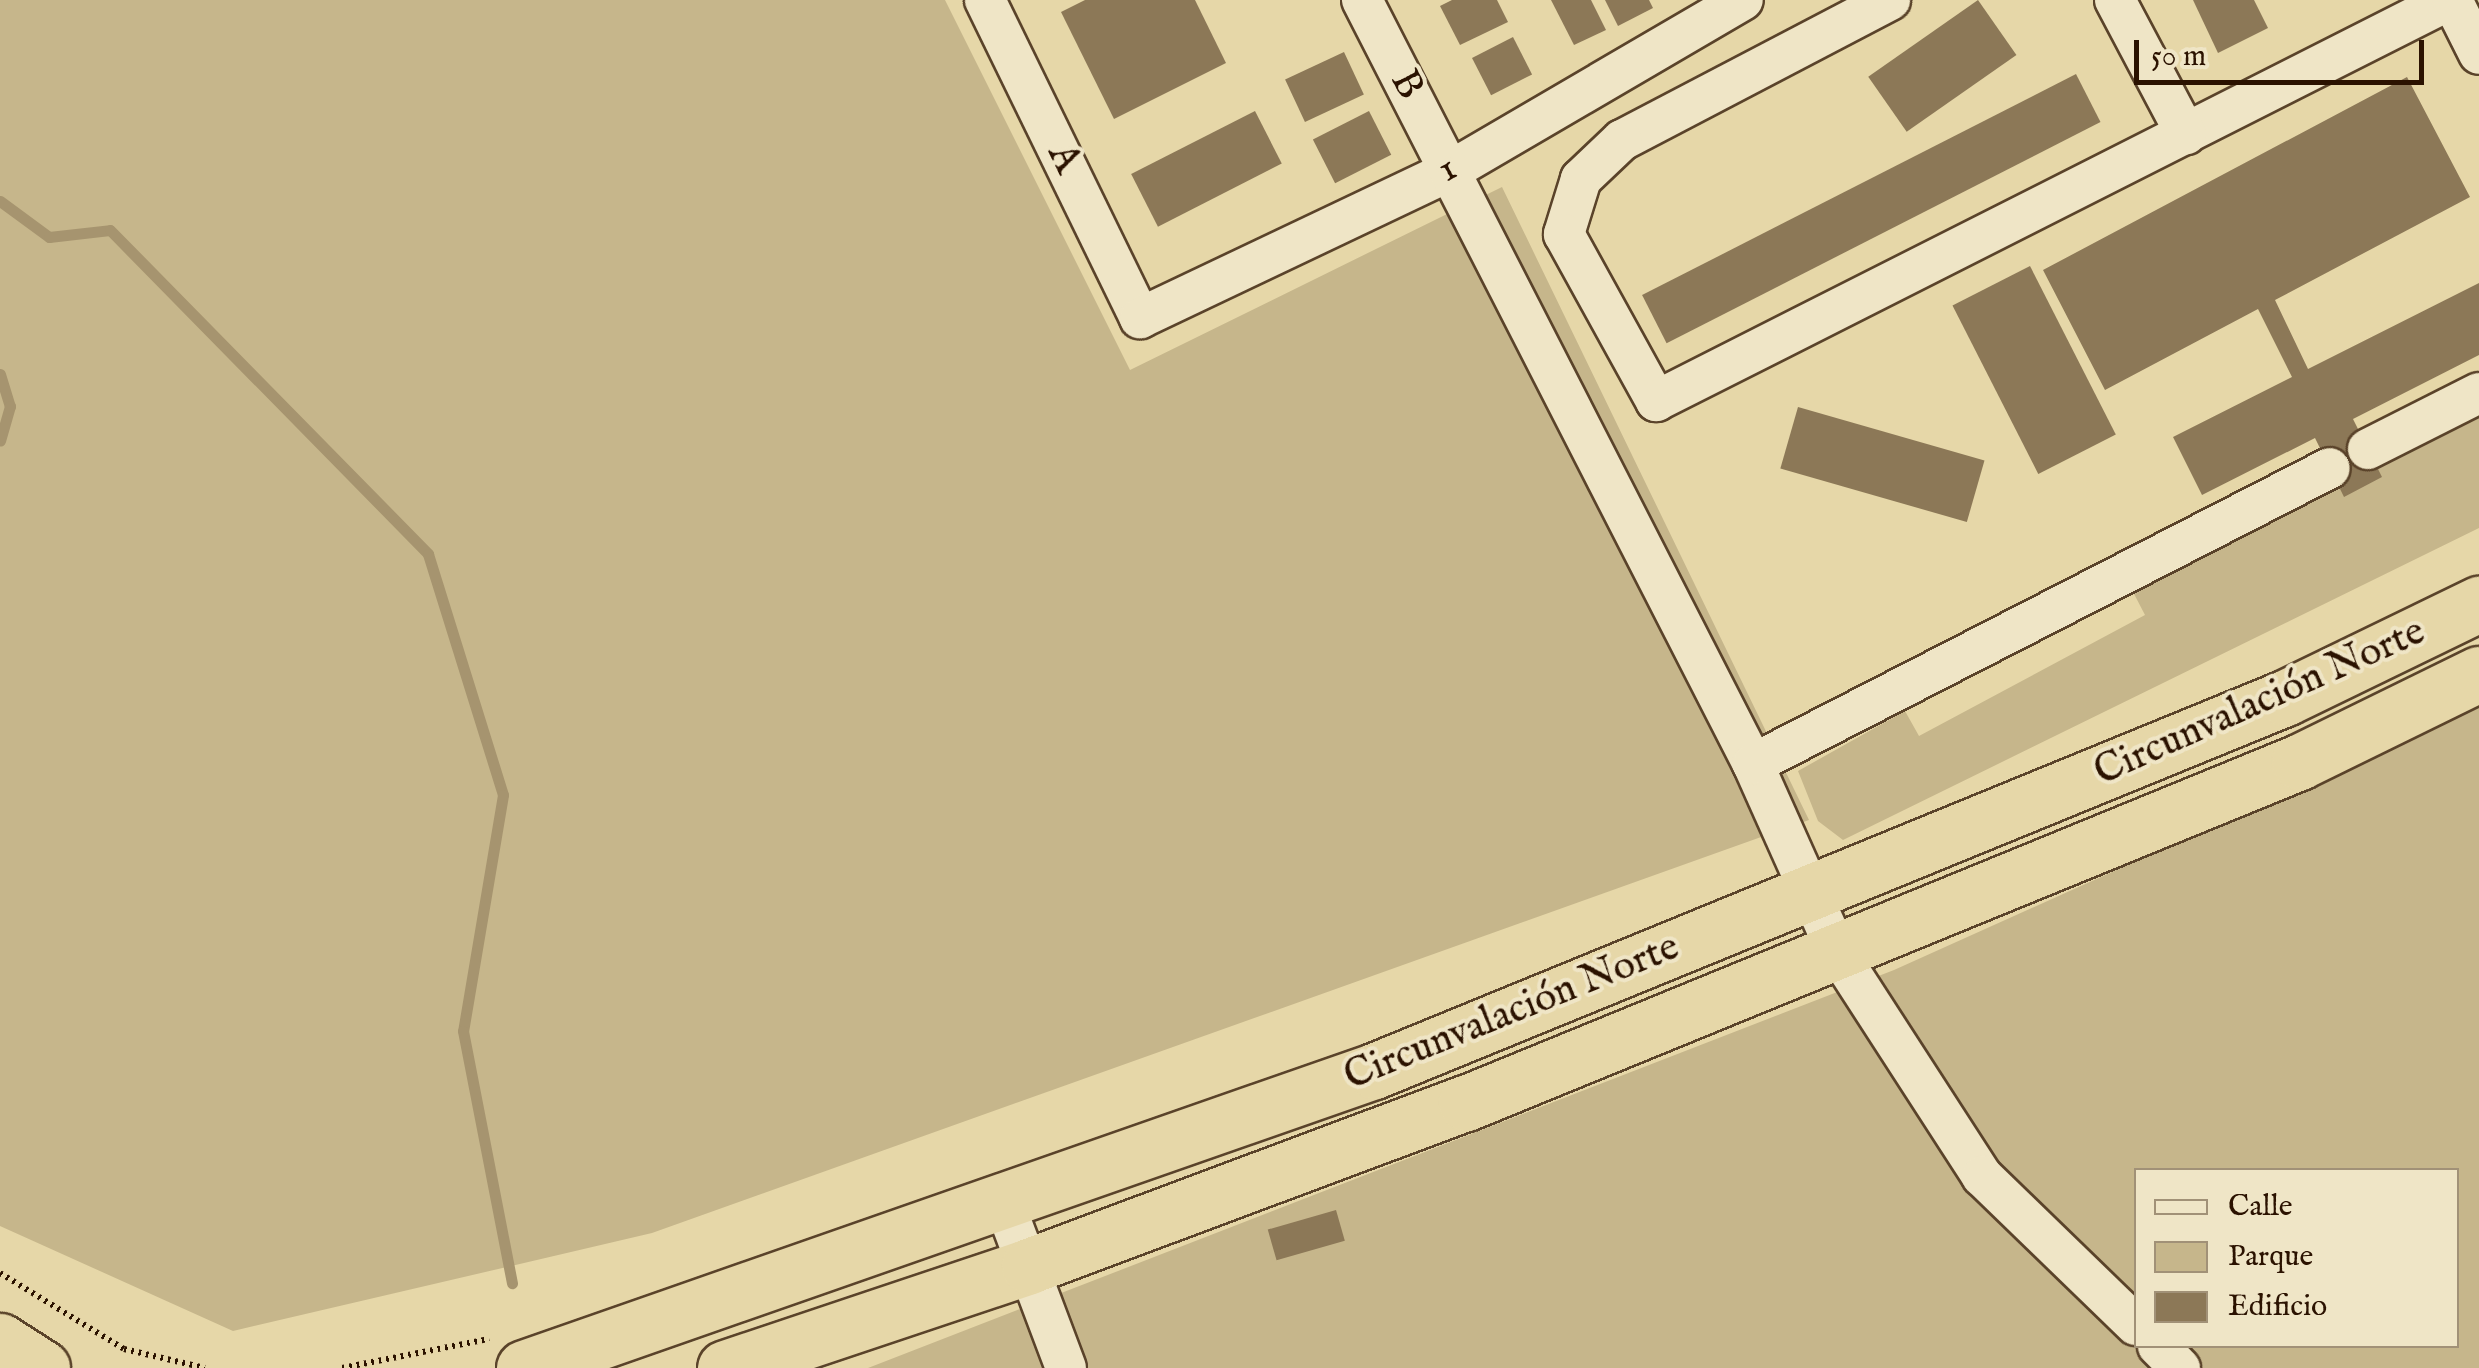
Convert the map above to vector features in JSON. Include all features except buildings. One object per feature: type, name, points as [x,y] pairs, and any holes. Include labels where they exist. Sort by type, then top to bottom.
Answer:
[{"type":"highway","name":"Circunvalación Norte","points":[[524,1368],[1374,1072],[2285,698],[2479,604]]},
{"type":"highway","name":"Circunvalación Norte","points":[[725,1368],[1029,1266],[1466,1103],[2298,762],[2479,674]]},
{"type":"street","name":"A","points":[[985,0],[1140,318]]},
{"type":"street","name":"B","points":[[1362,0],[1752,764],[1837,952],[1982,1176],[2134,1322]]},
{"type":"street","name":"1","points":[[1140,318],[1450,171],[1743,0]]},
{"type":"street","points":[[1890,0],[1622,140],[1581,179],[1564,234],[1656,401],[2456,2],[2479,54]]},
{"type":"street","points":[[2115,0],[2186,134]]},
{"type":"street","points":[[2368,449],[2479,392]]},
{"type":"street","points":[[1752,764],[2330,468]]},
{"type":"street","points":[[1004,1203],[1066,1368]]},
{"type":"street","points":[[2160,1348],[2180,1368]]},
{"type":"path","points":[[0,1273],[124,1349],[205,1368]]},
{"type":"green space","points":[[0,0],[945,0],[1130,370],[1502,187],[1809,820],[652,1233],[233,1331],[0,1226]]},
{"type":"green space","points":[[2479,412],[2479,528],[1843,840],[1818,821],[1798,771],[1905,711],[1919,736],[2145,615],[2132,590]]},
{"type":"green space","points":[[2479,707],[2479,1368],[868,1368],[1894,970]]},
{"type":"waterway","points":[[0,201],[49,237],[110,230],[428,554],[503,795],[463,1031],[512,1283]]},
{"type":"waterway","points":[[0,374],[10,406],[0,441]]}]
